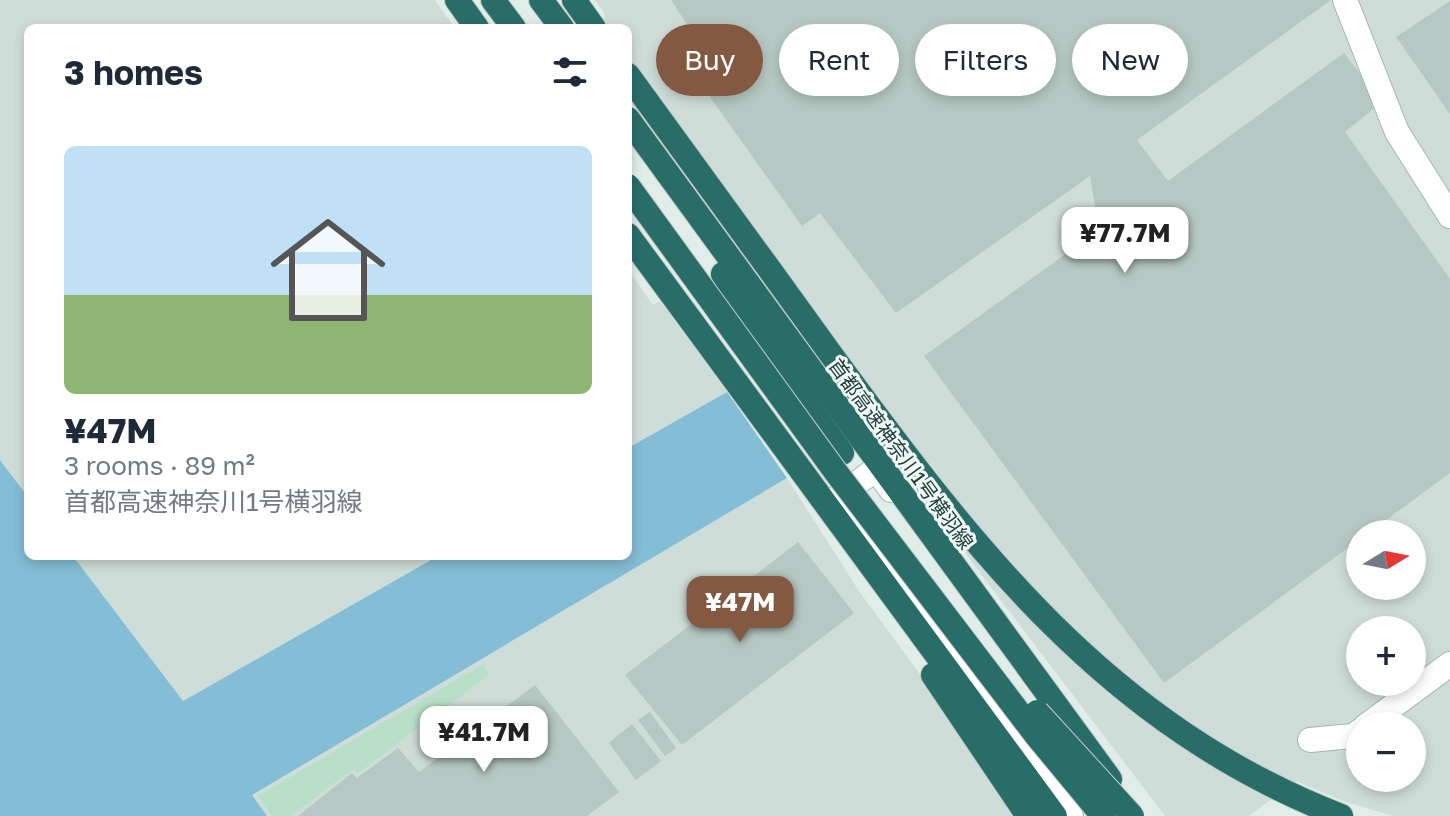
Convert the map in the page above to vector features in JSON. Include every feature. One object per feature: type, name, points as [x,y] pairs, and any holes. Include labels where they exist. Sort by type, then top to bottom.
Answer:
[{"type":"highway","points":[[457,0],[474,24]]},
{"type":"highway","points":[[493,0],[511,24]]},
{"type":"highway","points":[[541,0],[559,24]]},
{"type":"highway","points":[[574,0],[591,24]]},
{"type":"highway","points":[[632,81],[913,467],[983,554],[1071,644],[1167,721],[1296,816]]},
{"type":"highway","name":"首都高速神奈川1号横羽線","points":[[632,125],[1133,816]]},
{"type":"highway","points":[[651,151],[787,376],[1111,816]]},
{"type":"highway","points":[[632,192],[835,471],[940,604],[1036,735],[1103,816]]},
{"type":"highway","points":[[632,241],[1055,816]]},
{"type":"highway","points":[[869,567],[954,712],[1028,816]]},
{"type":"highway","points":[[940,604],[1133,816]]},
{"type":"highway","points":[[1167,721],[1262,779],[1341,816]]},
{"type":"lane","points":[[1345,0],[1397,132],[1450,216]]},
{"type":"lane","points":[[1071,816],[837,498],[876,469],[1133,816]]},
{"type":"lane","points":[[1385,712],[1450,664]]},
{"type":"lane","points":[[1310,740],[1346,737]]},
{"type":"shaded area","points":[[0,0],[435,0],[452,24],[24,24],[24,492],[0,460]]},
{"type":"shaded area","points":[[595,0],[1450,0],[1450,816],[1393,816],[1343,801],[1296,781],[1249,816],[1165,816],[980,573],[632,94],[632,24],[606,24],[603,11]]},
{"type":"shaded area","points":[[632,276],[653,305],[660,301],[727,392],[632,446]]},
{"type":"shaded area","points":[[787,478],[859,591],[1024,816],[267,816],[251,795]]},
{"type":"shaded area","points":[[76,560],[431,560],[183,701]]},
{"type":"green space","points":[[483,664],[489,675],[358,773],[353,769],[290,816],[272,816],[258,796]]},
{"type":"water","points":[[727,392],[787,478],[252,795],[267,816],[0,816],[0,460],[24,492],[24,560],[76,560],[183,701],[431,560],[632,560],[632,446]]},
{"type":"building","points":[[671,0],[1331,0],[1137,140],[1168,181],[1344,53],[1382,102],[1345,132],[1450,279],[1450,473],[1386,520],[1346,520],[1346,549],[1164,683],[924,356],[1099,230],[1090,176],[896,313],[820,213],[802,226],[710,97],[763,96],[763,24],[687,24]]},
{"type":"building","points":[[1450,1],[1450,114],[1396,37]]},
{"type":"building","points":[[798,542],[854,613],[682,745],[625,675]]},
{"type":"building","points":[[535,685],[619,792],[587,816],[298,816],[352,773],[357,778],[398,748],[419,772]]},
{"type":"building","points":[[650,712],[676,748],[665,756],[638,720]]},
{"type":"building","points":[[632,724],[661,761],[636,780],[609,743]]}]
